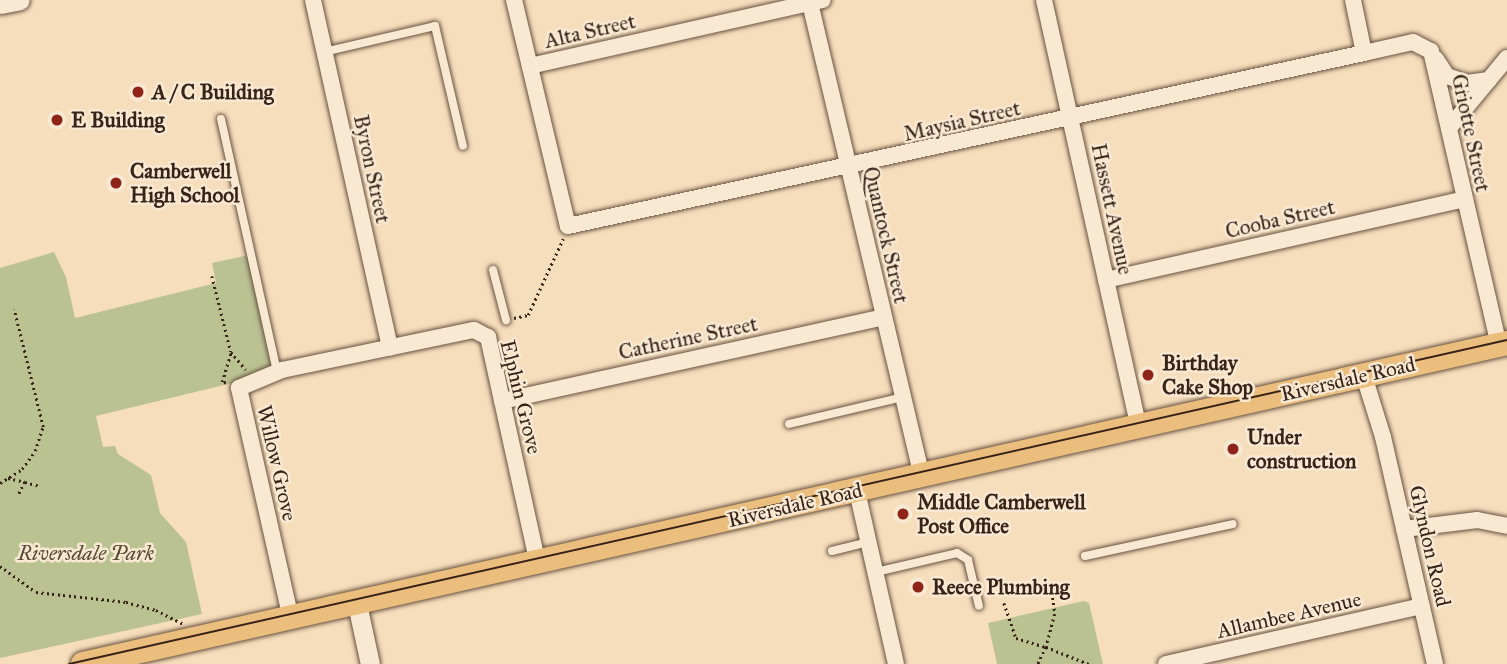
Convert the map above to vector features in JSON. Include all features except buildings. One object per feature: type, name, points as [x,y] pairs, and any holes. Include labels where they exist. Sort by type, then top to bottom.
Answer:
[{"type":"main road","name":"Riversdale Road","points":[[83,664],[538,564],[1503,344]]},
{"type":"street","points":[[0,5],[20,0]]},
{"type":"street","name":"Byron Street","points":[[313,0],[390,348]]},
{"type":"street","points":[[514,0],[568,226]]},
{"type":"street","name":"Hassett Avenue","points":[[1044,0],[1139,427]]},
{"type":"street","points":[[1353,0],[1364,53]]},
{"type":"street","name":"Alta Street","points":[[530,66],[816,1]]},
{"type":"street","name":"Quantock Street","points":[[816,1],[849,168],[922,476]]},
{"type":"street","name":"Griotte Street","points":[[1364,53],[1413,42],[1431,51],[1464,199],[1503,344]]},
{"type":"street","points":[[1431,51],[1447,76],[1467,83],[1489,80]]},
{"type":"street","name":"Maysia Street","points":[[568,226],[849,168],[1364,53]]},
{"type":"street","points":[[1449,128],[1507,58]]},
{"type":"street","name":"Cooba Street","points":[[1106,280],[1464,199]]},
{"type":"street","name":"Catherine Street","points":[[502,401],[884,317]]},
{"type":"street","name":"Elphin Grove","points":[[390,348],[474,330],[488,337],[538,564]]},
{"type":"street","name":"Willow Grove","points":[[291,619],[239,387],[277,372],[390,348]]},
{"type":"street","name":"Glyndon Road","points":[[1369,375],[1435,664]]},
{"type":"street","points":[[857,491],[896,664]]},
{"type":"street","points":[[1406,534],[1455,523],[1487,521],[1507,526]]},
{"type":"street","points":[[357,604],[370,664]]},
{"type":"street","name":"Allambee Avenue","points":[[1166,664],[1422,606]]},
{"type":"lane","points":[[324,51],[435,26],[463,146]]},
{"type":"lane","points":[[221,119],[277,372]]},
{"type":"lane","points":[[493,270],[506,320]]},
{"type":"lane","points":[[789,424],[903,397]]},
{"type":"lane","points":[[1084,556],[1233,524]]},
{"type":"lane","points":[[832,551],[868,542]]},
{"type":"lane","points":[[876,572],[957,553],[968,560],[979,606]]},
{"type":"path","points":[[506,320],[528,315],[568,226]]},
{"type":"path","points":[[212,276],[231,352],[255,381]]},
{"type":"path","points":[[0,484],[35,451],[43,427],[14,310]]},
{"type":"path","points":[[231,352],[222,382],[239,387]]},
{"type":"path","points":[[8,478],[40,486]]},
{"type":"path","points":[[19,494],[25,482]]},
{"type":"path","points":[[0,566],[36,592],[126,602],[156,610],[185,625]]},
{"type":"path","points":[[1038,664],[1046,647],[1055,614],[1052,593]]},
{"type":"path","points":[[1004,603],[1016,638],[1089,664]]},
{"type":"green space","name":"Riversdale Park","points":[[54,252],[66,277],[75,318],[216,283],[212,263],[249,255],[274,373],[96,416],[103,447],[115,446],[118,454],[151,475],[160,513],[186,542],[202,614],[0,658],[0,268]]},
{"type":"green space","points":[[1084,601],[1089,603],[1103,664],[997,664],[988,623]]},
{"type":"tram line","points":[[69,664],[1507,340]]},
{"type":"place","name":"A / C Building","points":[[138,92]]},
{"type":"place","name":"E Building","points":[[57,120]]},
{"type":"place","name":"Camberwell High School","points":[[116,183]]},
{"type":"place","name":"Birthday Cake Shop","points":[[1148,375]]},
{"type":"place","name":"Under construction","points":[[1233,449]]},
{"type":"place","name":"Middle Camberwell Post Office","points":[[903,514]]},
{"type":"place","name":"Reece Plumbing","points":[[918,587]]}]
